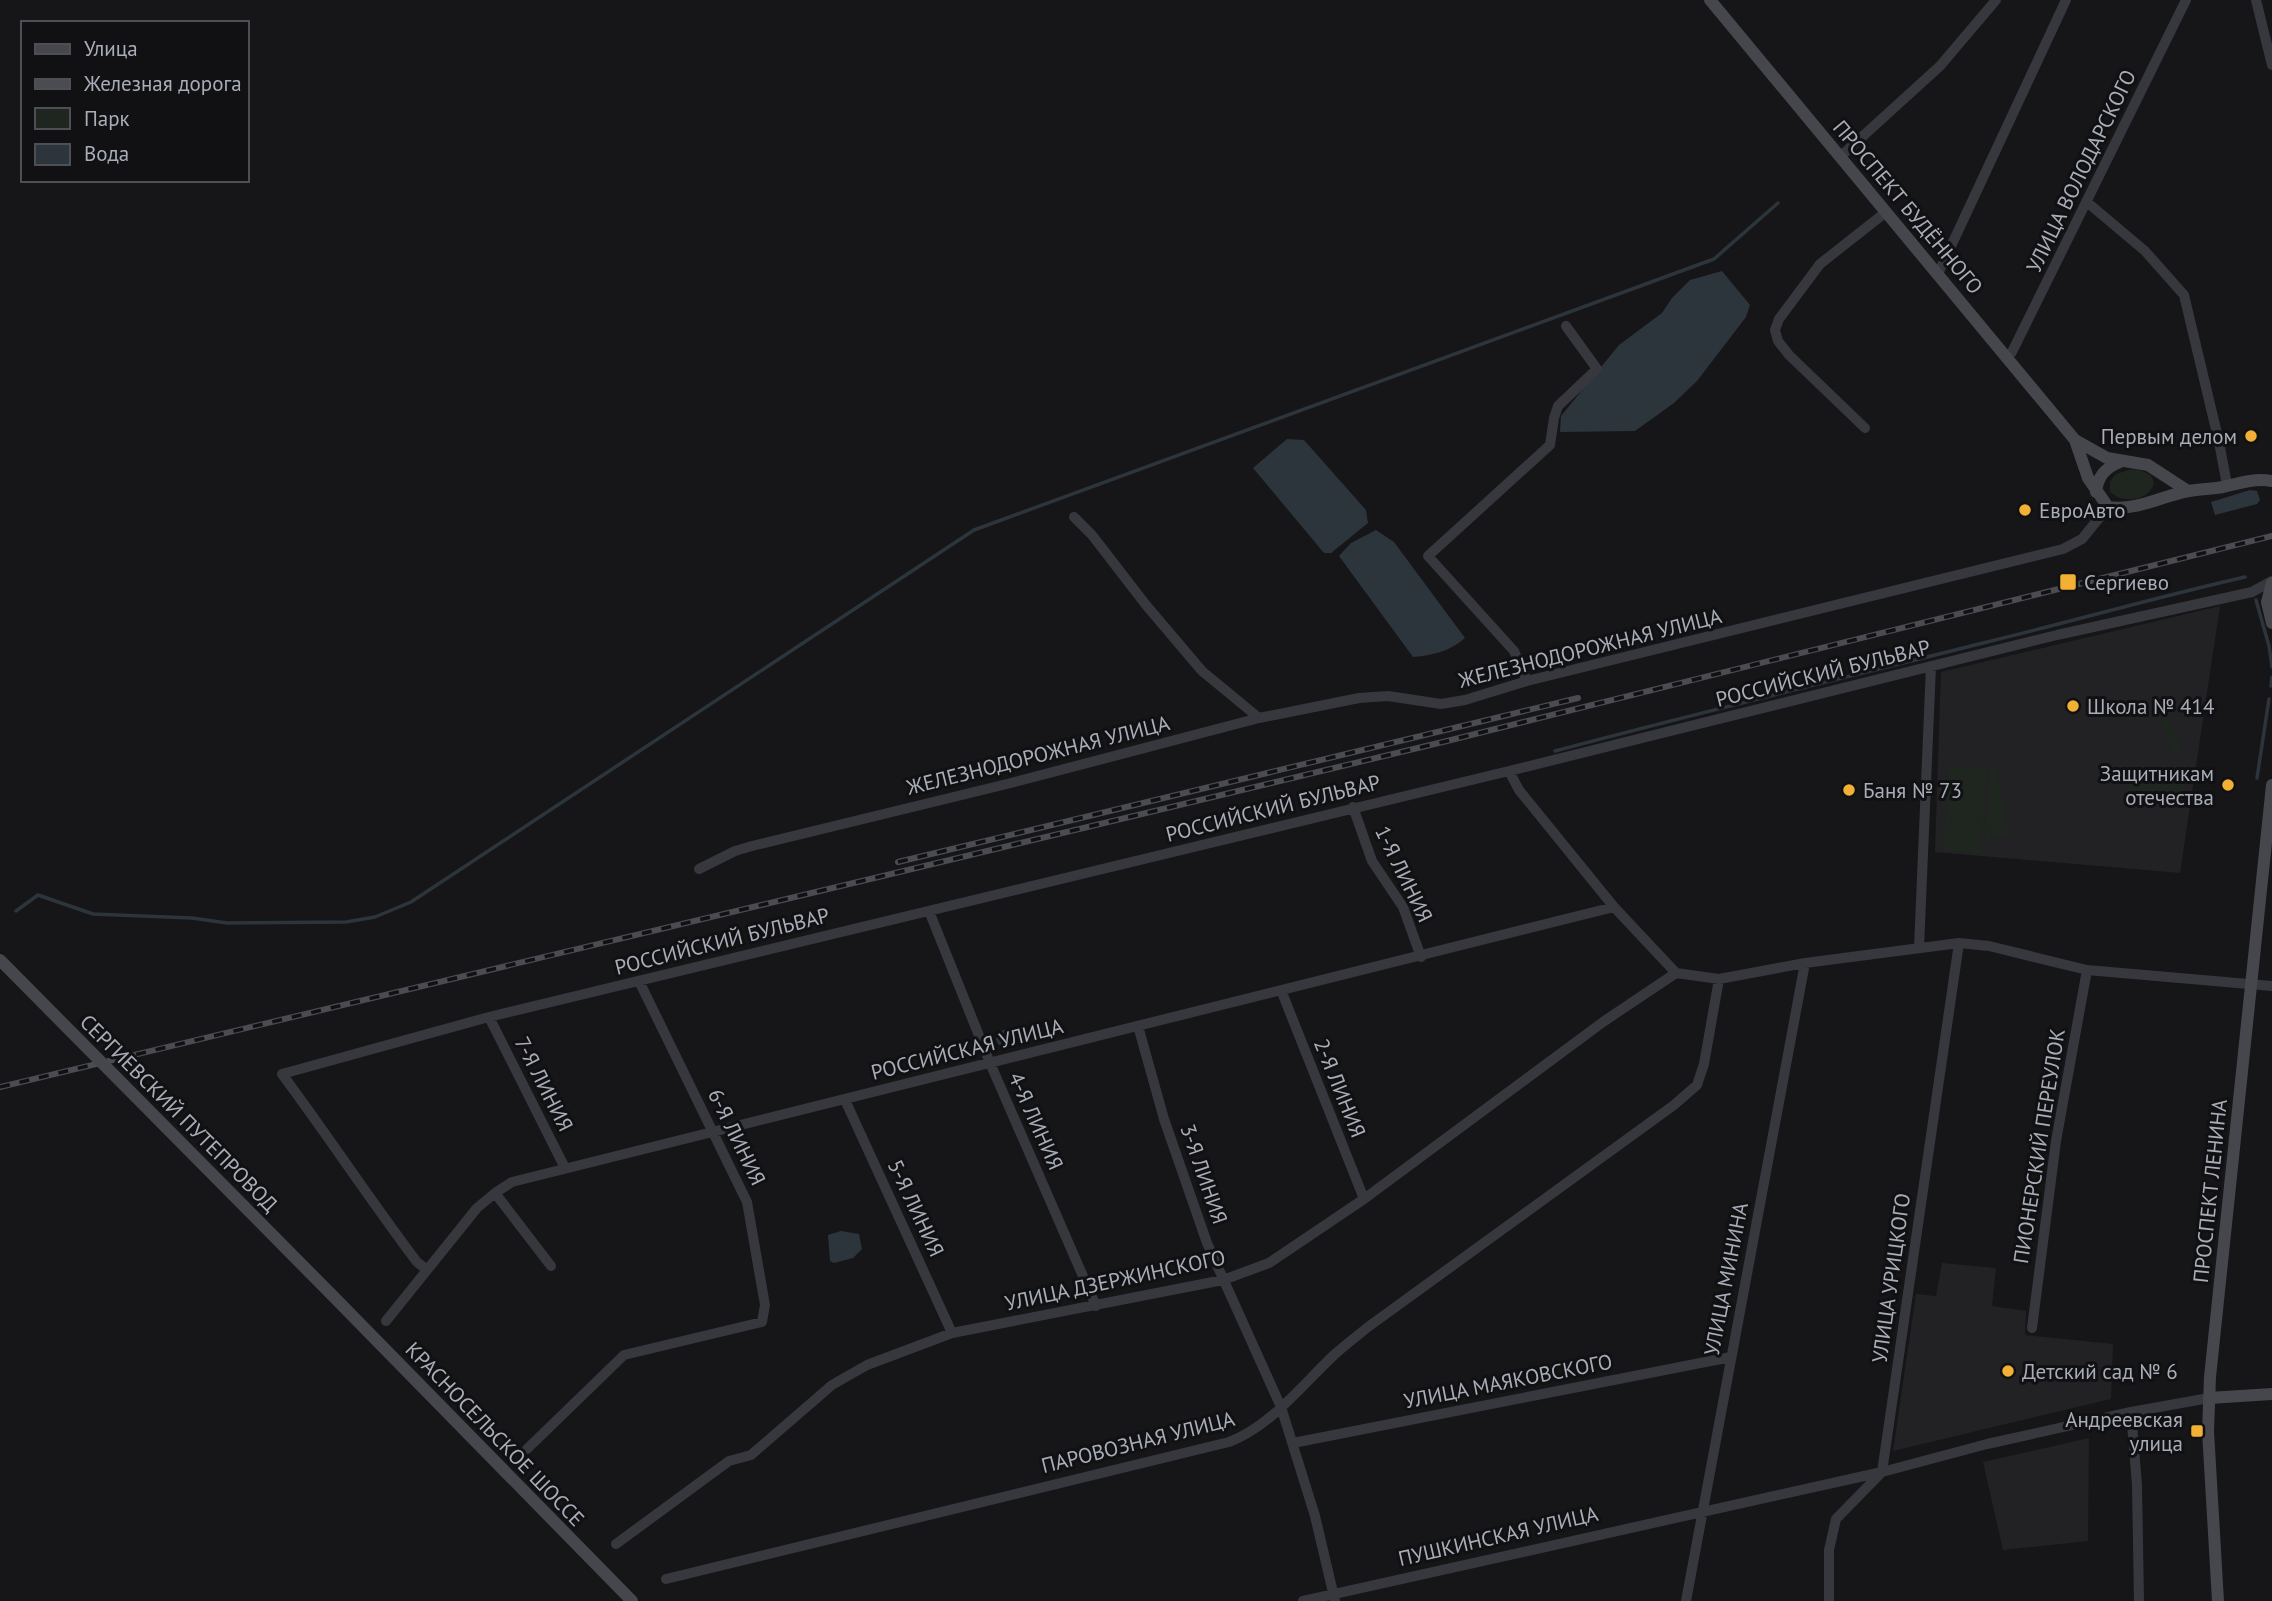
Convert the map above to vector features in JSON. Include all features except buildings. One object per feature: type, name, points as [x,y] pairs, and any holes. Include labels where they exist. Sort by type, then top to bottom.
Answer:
[{"type":"street","name":"ПРОСПЕКТ БУДЁННОГО","points":[[1710,0],[2075,440],[2100,455],[2120,462]]},
{"type":"street","points":[[1840,156],[1940,66],[1996,0]]},
{"type":"street","points":[[1938,274],[2066,0]]},
{"type":"street","name":"УЛИЦА ВОЛОДАРСКОГО","points":[[2007,357],[2088,203],[2186,0]]},
{"type":"street","points":[[2256,0],[2272,65]]},
{"type":"street","points":[[2088,203],[2144,251],[2184,295],[2220,442],[2227,485]]},
{"type":"street","points":[[1864,428],[1789,355],[1777,341],[1775,330],[1779,319],[1820,264],[1886,212]]},
{"type":"street","points":[[1527,681],[1514,651],[1428,556],[1550,445],[1558,406],[1597,369],[1566,326]]},
{"type":"street","name":"ПРОСПЕКТ БУДЁННОГО","points":[[2075,440],[2096,492]]},
{"type":"street","points":[[2188,491],[2148,465],[2120,462],[2103,472],[2096,492],[2108,507],[2122,509],[2188,491],[2268,480]]},
{"type":"street","points":[[2152,502],[2160,488],[2158,473]]},
{"type":"street","name":"ЖЕЛЕЗНОДОРОЖНАЯ УЛИЦА","points":[[699,869],[735,851],[752,846],[1023,780],[1259,718],[1378,696],[1441,704],[1465,700],[1527,681],[2063,549],[2082,540],[2108,507]]},
{"type":"street","points":[[1074,517],[1092,535],[1202,671],[1259,718]]},
{"type":"street","points":[[2272,582],[2267,602],[2272,623]]},
{"type":"street","name":"РОССИЙСКИЙ БУЛЬВАР","points":[[426,1269],[417,1262],[377,1208],[341,1153],[282,1074],[489,1017],[1509,771],[2057,635],[2252,592],[2272,582]]},
{"type":"street","points":[[1919,948],[1931,666]]},
{"type":"street","points":[[1509,771],[1518,790],[1614,907],[1676,972],[1719,979],[1805,963],[1959,943],[1989,946],[2087,970],[2272,986]]},
{"type":"street","name":"ПРОСПЕКТ ЛЕНИНА","points":[[2218,1601],[2207,1431],[2209,1398],[2272,785]]},
{"type":"street","name":"1-Я ЛИНИЯ","points":[[1353,807],[1372,861],[1403,907],[1421,957]]},
{"type":"street","name":"РОССИЙСКАЯ УЛИЦА","points":[[386,1321],[477,1208],[512,1182],[1614,907]]},
{"type":"street","name":"4-Я ЛИНИЯ","points":[[929,912],[990,1063],[1096,1306]]},
{"type":"street","name":"УЛИЦА УРИЦКОГО","points":[[1882,1472],[1959,943]]},
{"type":"street","name":"СЕРГИЕВСКИЙ ПУТЕПРОВОД","points":[[0,960],[331,1293]]},
{"type":"street","name":"УЛИЦА МИНИНА","points":[[1686,1601],[1805,963]]},
{"type":"street","name":"ПИОНЕРСКИЙ ПЕРЕУЛОК","points":[[2032,1328],[2056,1141],[2087,970]]},
{"type":"street","name":"УЛИЦА ДЗЕРЖИНСКОГО","points":[[616,1544],[729,1461],[751,1455],[832,1385],[867,1364],[952,1333],[1223,1280],[1269,1263],[1364,1199],[1603,1022],[1676,972]]},
{"type":"street","name":"ПАРОВОЗНАЯ УЛИЦА","points":[[666,1579],[1229,1443],[1247,1435],[1368,1327],[1674,1105],[1697,1085],[1704,1064],[1719,979]]},
{"type":"street","name":"6-Я ЛИНИЯ","points":[[527,1449],[624,1355],[762,1321],[765,1305],[747,1202],[639,981]]},
{"type":"street","name":"2-Я ЛИНИЯ","points":[[1281,990],[1364,1199]]},
{"type":"street","name":"7-Я ЛИНИЯ","points":[[489,1017],[565,1168]]},
{"type":"street","name":"3-Я ЛИНИЯ","points":[[1138,1026],[1164,1119],[1208,1243],[1281,1407],[1315,1516],[1334,1597]]},
{"type":"street","name":"5-Я ЛИНИЯ","points":[[845,1100],[952,1333]]},
{"type":"street","points":[[495,1193],[551,1266]]},
{"type":"street","name":"КРАСНОСЕЛЬСКОЕ ШОССЕ","points":[[331,1293],[632,1601]]},
{"type":"street","name":"УЛИЦА МАЯКОВСКОГО","points":[[1293,1443],[1731,1357]]},
{"type":"street","points":[[1703,1510],[1882,1472],[1987,1444],[2131,1412],[2209,1398],[2272,1394]]},
{"type":"street","points":[[2131,1412],[2137,1485],[2139,1601]]},
{"type":"street","points":[[1829,1601],[1829,1550],[1836,1519],[1882,1472]]},
{"type":"street","name":"ПУШКИНСКАЯ УЛИЦА","points":[[1303,1601],[1334,1597],[1703,1510]]},
{"type":"shaded area","name":"Школа № 414","points":[[2220,606],[2180,873],[1935,852],[1941,672]]},
{"type":"shaded area","name":"Детский сад № 6","points":[[1942,1263],[1996,1268],[1992,1306],[2026,1311],[2025,1335],[2113,1344],[2111,1399],[1893,1451],[1916,1294],[1936,1296]]},
{"type":"shaded area","points":[[2089,1438],[2088,1541],[2003,1550],[1983,1462]]},
{"type":"green space","points":[[2132,469],[2146,472],[2152,478],[2150,491],[2142,497],[2132,499],[2121,498],[2110,492],[2110,481],[2116,474]]},
{"type":"green space","points":[[2162,720],[2173,724],[2180,751],[2177,756],[2173,757]]},
{"type":"green space","points":[[2183,766],[2186,784],[2177,799],[2135,795],[2128,791],[2125,778]]},
{"type":"green space","points":[[1948,767],[1986,769],[1981,853],[1943,851]]},
{"type":"green space","points":[[1989,770],[1996,770],[2009,835],[1990,838],[1990,843],[1984,843]]},
{"type":"water","points":[[1722,271],[1750,305],[1746,317],[1697,381],[1674,403],[1635,431],[1560,432],[1561,416],[1619,345],[1662,313],[1690,280]]},
{"type":"water","points":[[1287,439],[1304,440],[1366,510],[1368,523],[1331,553],[1324,553],[1253,468]]},
{"type":"water","points":[[2250,490],[2257,491],[2260,500],[2257,504],[2215,515],[2211,502]]},
{"type":"water","points":[[1376,530],[1394,542],[1465,638],[1459,643],[1440,652],[1413,657],[1339,556],[1351,543]]},
{"type":"water","points":[[1014,1027],[1019,1031],[1018,1042],[1003,1047],[998,1044],[996,1039],[1000,1031]]},
{"type":"water","points":[[841,1231],[859,1234],[862,1249],[853,1258],[834,1263],[830,1261],[828,1235]]},
{"type":"waterway","points":[[16,911],[38,895],[93,914],[192,918],[227,923],[346,922],[375,917],[411,902],[974,530],[1714,259],[1778,203]]},
{"type":"waterway","points":[[1555,751],[2245,577]]},
{"type":"waterway","points":[[2256,600],[2272,667]]},
{"type":"waterway","points":[[2271,686],[2272,677]]},
{"type":"waterway","points":[[2257,778],[2269,699]]},
{"type":"railway","points":[[0,1087],[1447,741],[2272,536]]},
{"type":"railway","points":[[898,862],[1578,698]]},
{"type":"place","name":"Первым делом","points":[[2251,436]]},
{"type":"place","name":"ЕвроАвто","points":[[2025,510]]},
{"type":"place","name":"Сергиево","points":[[2068,582]]},
{"type":"place","name":"Школа № 414","points":[[2073,706]]},
{"type":"place","name":"Защитникам отечества","points":[[2228,785]]},
{"type":"place","name":"Баня № 73","points":[[1849,790]]},
{"type":"place","name":"Детский сад № 6","points":[[2008,1371]]},
{"type":"place","name":"Андреевская улица","points":[[2197,1431]]}]
